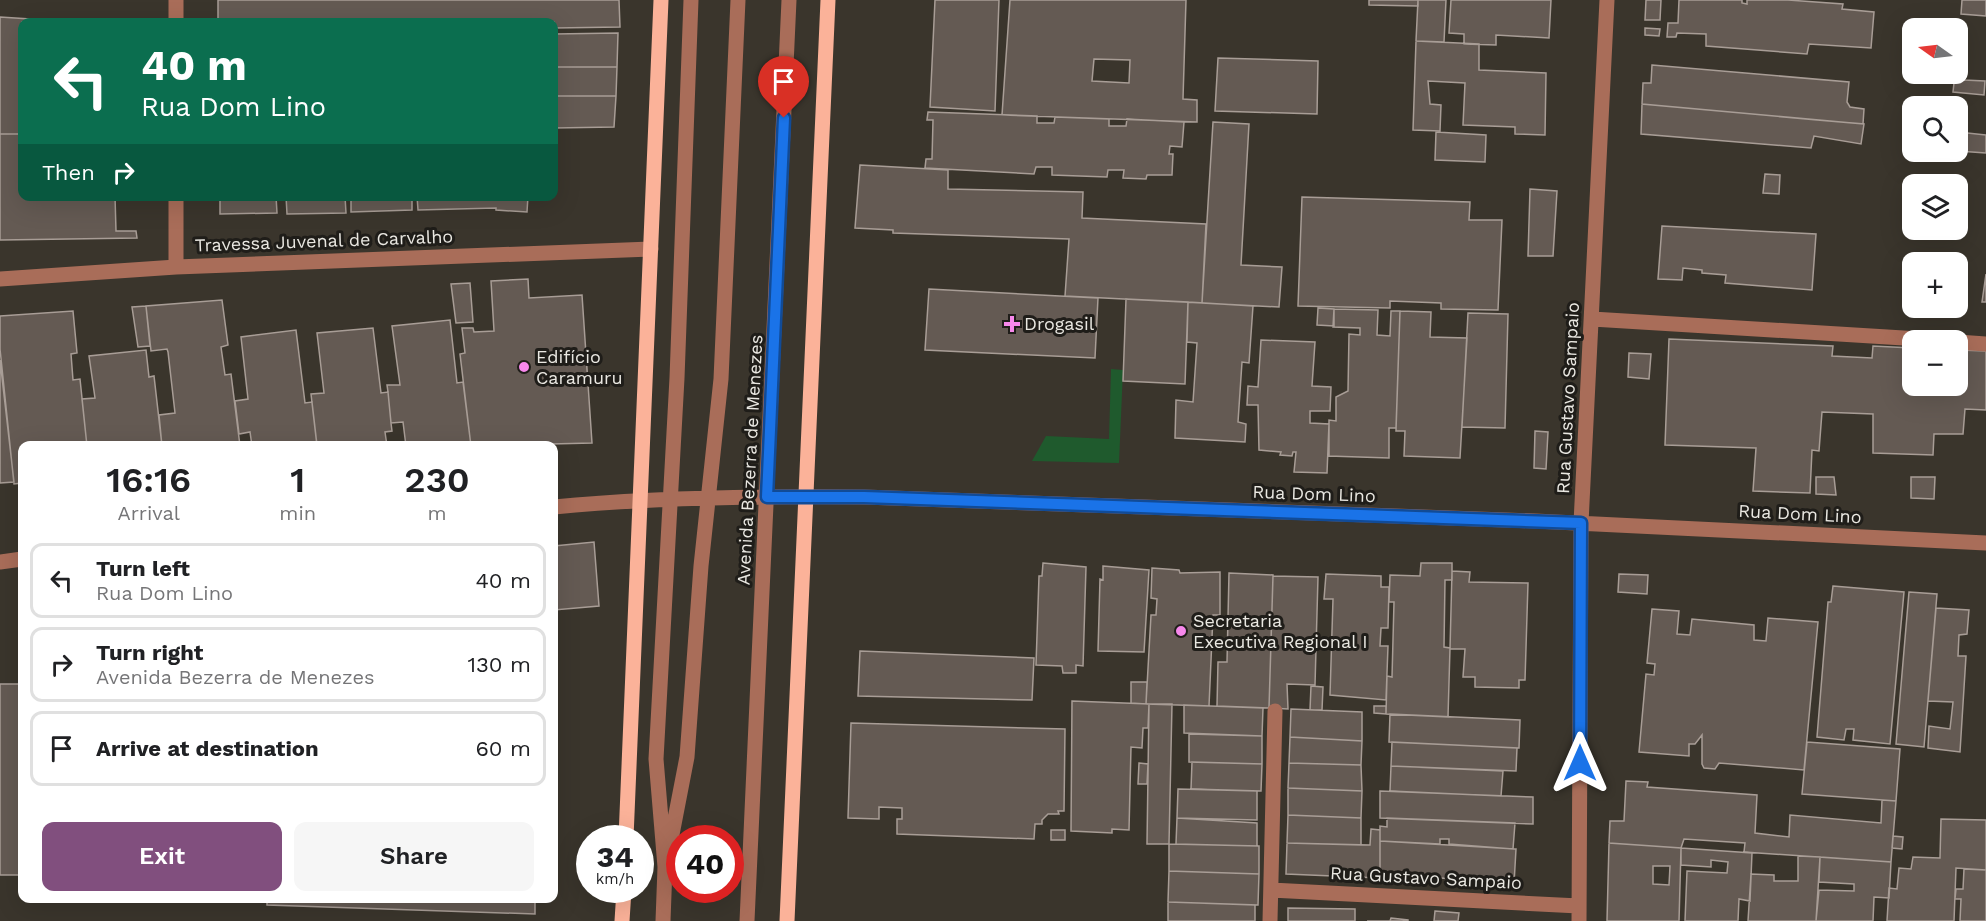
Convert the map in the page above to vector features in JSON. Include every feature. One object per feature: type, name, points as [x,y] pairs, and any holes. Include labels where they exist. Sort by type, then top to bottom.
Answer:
[{"type":"main road","points":[[627,825],[661,0]]},
{"type":"main road","points":[[788,921],[828,0]]},
{"type":"main road","points":[[622,921],[623,903]]},
{"type":"street","points":[[176,0],[176,18]]},
{"type":"street","name":"Avenida Bezerra de Menezes","points":[[663,921],[665,867],[656,759],[677,378],[691,0]]},
{"type":"street","name":"Avenida Bezerra de Menezes","points":[[665,867],[687,757],[708,499],[721,379],[738,0]]},
{"type":"street","name":"Avenida Bezerra de Menezes","points":[[747,921],[789,0]]},
{"type":"street","name":"Rua Gustavo Sampaio","points":[[1271,890],[1579,913],[1581,523],[1607,0]]},
{"type":"street","points":[[176,201],[176,267]]},
{"type":"street","name":"Travessa Juvenal de Carvalho","points":[[0,279],[176,267],[651,249]]},
{"type":"street","points":[[1592,319],[1902,338]]},
{"type":"street","points":[[1968,343],[1986,344]]},
{"type":"street","name":"Rua Dom Lino","points":[[558,507],[640,501],[806,496],[1581,523],[1986,543]]},
{"type":"street","points":[[0,562],[18,560]]},
{"type":"street","points":[[1270,921],[1275,711]]},
{"type":"green space","points":[[1111,369],[1123,370],[1119,463],[1032,461],[1046,436],[1109,439]]},
{"type":"building","points":[[218,0],[619,0],[620,27],[558,28],[558,18],[218,18]]},
{"type":"building","points":[[935,0],[999,0],[995,111],[930,107]]},
{"type":"building","points":[[1010,0],[1186,0],[1183,99],[1197,100],[1197,122],[1002,115]],"holes":[[[1094,59],[1130,60],[1129,83],[1092,81]]]},
{"type":"building","points":[[1369,0],[1418,0],[1418,6],[1369,5]]},
{"type":"building","points":[[1418,0],[1446,0],[1444,42],[1416,41]]},
{"type":"building","points":[[1451,0],[1551,0],[1549,38],[1496,35],[1496,45],[1464,44],[1464,34],[1449,33]]},
{"type":"building","points":[[1646,0],[1661,0],[1660,20],[1645,20]]},
{"type":"building","points":[[1679,0],[1742,0],[1742,3],[1747,4],[1747,0],[1788,0],[1843,4],[1842,9],[1874,12],[1871,48],[1809,44],[1807,54],[1706,46],[1706,34],[1677,33],[1676,37],[1667,37],[1668,23],[1678,23]]},
{"type":"building","points":[[1962,0],[1986,0],[1986,16],[1961,14]]},
{"type":"building","points":[[0,17],[18,18],[18,134],[0,134]]},
{"type":"building","points":[[1645,28],[1660,29],[1659,36],[1645,35]]},
{"type":"building","points":[[618,33],[617,67],[558,67],[558,34]]},
{"type":"building","points":[[1416,41],[1479,44],[1479,70],[1546,73],[1545,135],[1515,134],[1515,127],[1463,125],[1465,83],[1428,81],[1430,104],[1441,105],[1440,131],[1413,130]]},
{"type":"building","points":[[1218,58],[1318,61],[1317,114],[1215,111]]},
{"type":"building","points":[[1652,65],[1849,82],[1847,102],[1850,107],[1864,109],[1863,124],[1642,104],[1643,83],[1651,83]]},
{"type":"building","points":[[558,67],[617,67],[616,96],[558,96]]},
{"type":"building","points":[[1968,80],[1985,81],[1984,95],[1953,92],[1954,84],[1968,84]]},
{"type":"building","points":[[558,96],[616,96],[614,127],[558,128]]},
{"type":"building","points":[[1642,104],[1864,124],[1861,144],[1814,136],[1811,148],[1641,134]]},
{"type":"building","points":[[928,112],[1037,116],[1037,123],[1054,123],[1055,117],[1109,119],[1109,126],[1126,126],[1127,119],[1184,122],[1182,147],[1170,146],[1169,154],[1173,154],[1172,175],[1147,175],[1146,179],[1123,178],[1124,170],[1108,170],[1107,177],[1052,175],[1052,167],[1036,167],[1034,174],[925,168],[926,159],[932,159],[933,120],[927,120]]},
{"type":"building","points":[[1213,122],[1249,124],[1241,265],[1282,267],[1279,307],[1202,303]]},
{"type":"building","points":[[1436,132],[1486,135],[1485,162],[1435,160]]},
{"type":"building","points":[[1968,133],[1986,135],[1986,153],[1968,152]]},
{"type":"building","points":[[0,134],[18,134],[18,201],[115,201],[116,231],[136,231],[137,238],[0,240]]},
{"type":"building","points":[[860,165],[948,170],[948,189],[1083,192],[1082,218],[1206,224],[1202,303],[1065,296],[1069,239],[893,233],[893,230],[855,228]]},
{"type":"building","points":[[1765,174],[1780,175],[1779,194],[1763,193]]},
{"type":"building","points":[[1530,189],[1557,191],[1553,256],[1528,256]]},
{"type":"building","points":[[1302,197],[1470,202],[1469,220],[1502,220],[1498,310],[1441,309],[1441,303],[1390,301],[1390,308],[1298,306]]},
{"type":"building","points":[[220,201],[276,201],[277,213],[220,214]]},
{"type":"building","points":[[286,201],[345,201],[346,213],[287,214]]},
{"type":"building","points":[[351,201],[412,201],[412,210],[351,212]]},
{"type":"building","points":[[417,201],[528,201],[527,212],[496,210],[496,208],[418,210]]},
{"type":"building","points":[[1662,226],[1816,234],[1812,290],[1725,283],[1726,275],[1702,273],[1702,270],[1683,268],[1682,280],[1658,279]]},
{"type":"building","points":[[1986,274],[1986,302],[1982,302]]},
{"type":"building","name":"Edifício Caramuru","points":[[528,279],[529,298],[582,295],[592,443],[470,441],[460,354],[465,353],[462,328],[473,328],[474,332],[494,331],[491,281]]},
{"type":"building","points":[[470,283],[473,322],[456,323],[451,284]]},
{"type":"building","name":"Drogasil","points":[[929,289],[1098,298],[1095,358],[925,350]]},
{"type":"building","points":[[1126,299],[1188,302],[1185,384],[1123,381]]},
{"type":"building","points":[[222,300],[228,345],[221,347],[225,375],[231,374],[239,441],[162,441],[159,415],[175,413],[168,352],[167,349],[151,351],[146,306]]},
{"type":"building","points":[[1188,302],[1253,306],[1249,363],[1242,362],[1238,422],[1246,424],[1245,442],[1175,438],[1176,400],[1193,402],[1197,343],[1187,342]]},
{"type":"building","points":[[146,306],[150,346],[138,347],[132,307]]},
{"type":"building","points":[[1318,308],[1334,309],[1334,326],[1317,325]]},
{"type":"building","points":[[1334,309],[1378,310],[1377,335],[1390,336],[1391,311],[1400,311],[1396,428],[1389,428],[1389,458],[1329,456],[1329,420],[1336,421],[1336,397],[1348,391],[1349,334],[1360,335],[1360,328],[1333,327]]},
{"type":"building","points":[[73,311],[77,353],[71,354],[73,380],[80,379],[86,441],[18,441],[18,484],[14,484],[0,349],[0,316]]},
{"type":"building","points":[[1400,311],[1431,312],[1430,337],[1467,338],[1460,458],[1404,456],[1405,431],[1396,431]]},
{"type":"building","points":[[1468,313],[1508,314],[1505,428],[1462,427]]},
{"type":"building","points":[[450,320],[457,383],[463,382],[470,441],[405,441],[403,422],[391,423],[387,385],[400,385],[392,326]]},
{"type":"building","points":[[373,328],[381,393],[388,392],[392,431],[385,432],[386,441],[316,441],[311,394],[324,393],[317,333]]},
{"type":"building","points":[[296,330],[305,403],[312,402],[317,441],[251,441],[250,432],[239,434],[235,401],[248,399],[241,337]]},
{"type":"building","points":[[1669,339],[1833,346],[1832,356],[1872,358],[1873,346],[1902,347],[1902,396],[1968,396],[1968,350],[1986,351],[1986,410],[1965,409],[1963,434],[1934,434],[1933,455],[1873,453],[1873,414],[1822,412],[1819,451],[1812,450],[1810,493],[1753,491],[1756,448],[1665,445]]},
{"type":"building","points":[[1261,340],[1315,342],[1312,386],[1331,387],[1330,411],[1310,411],[1310,423],[1329,424],[1327,473],[1294,472],[1296,452],[1293,452],[1292,456],[1280,455],[1281,452],[1259,450],[1258,405],[1247,405],[1248,386],[1258,387]]},
{"type":"building","points":[[146,350],[149,377],[154,376],[161,441],[86,441],[82,399],[95,398],[89,356]]},
{"type":"building","points":[[1629,353],[1651,354],[1649,379],[1628,377]]},
{"type":"building","points":[[0,360],[14,482],[0,483]]},
{"type":"building","points":[[1535,431],[1548,432],[1546,469],[1534,468]]},
{"type":"building","points":[[1816,477],[1834,477],[1836,495],[1816,494]]},
{"type":"building","points":[[1911,477],[1935,477],[1934,499],[1911,498]]},
{"type":"building","points":[[594,542],[599,606],[558,610],[558,546]]},
{"type":"building","points":[[1043,563],[1086,567],[1083,666],[1076,665],[1076,673],[1063,673],[1062,666],[1036,665],[1039,576],[1042,576]]},
{"type":"building","points":[[1421,563],[1452,563],[1452,580],[1445,580],[1444,647],[1450,648],[1448,717],[1386,714],[1387,676],[1392,677],[1394,602],[1389,602],[1390,575],[1420,576]]},
{"type":"building","points":[[1103,566],[1149,570],[1144,652],[1098,651],[1100,579],[1103,580]]},
{"type":"building","name":"Secretaria Executiva Regional I","points":[[1152,568],[1179,570],[1180,573],[1220,572],[1220,615],[1213,615],[1209,706],[1146,704],[1151,615],[1156,615],[1157,599],[1151,598]]},
{"type":"building","points":[[1452,571],[1470,572],[1469,582],[1528,583],[1525,680],[1519,680],[1519,688],[1475,687],[1475,677],[1463,677],[1465,649],[1450,649]]},
{"type":"building","points":[[1229,573],[1273,575],[1269,708],[1217,706],[1218,662],[1227,662]]},
{"type":"building","points":[[1326,574],[1381,576],[1381,587],[1389,587],[1388,628],[1381,628],[1380,646],[1388,646],[1386,700],[1330,695],[1333,599],[1324,599]]},
{"type":"building","points":[[1619,574],[1648,575],[1647,594],[1618,592]]},
{"type":"building","points":[[1273,576],[1318,577],[1315,685],[1287,684],[1288,709],[1269,708]]},
{"type":"building","points":[[1833,586],[1904,592],[1890,744],[1853,740],[1854,729],[1846,729],[1844,740],[1817,737],[1828,602],[1831,602]]},
{"type":"building","points":[[1909,592],[1937,594],[1924,747],[1896,744]]},
{"type":"building","points":[[1936,608],[1969,610],[1967,634],[1959,635],[1958,656],[1966,656],[1960,752],[1928,748],[1929,726],[1950,729],[1953,702],[1928,701]]},
{"type":"building","points":[[1652,609],[1679,611],[1677,634],[1690,635],[1692,619],[1754,625],[1754,640],[1766,641],[1768,618],[1818,622],[1804,770],[1719,763],[1715,769],[1704,768],[1702,735],[1695,744],[1689,744],[1689,756],[1639,752],[1646,674],[1654,675],[1655,664],[1647,663]]},
{"type":"building","points":[[860,651],[1034,658],[1032,700],[858,696]]},
{"type":"building","points":[[1131,682],[1147,682],[1146,704],[1131,703]]},
{"type":"building","points":[[0,684],[18,684],[18,875],[0,875]]},
{"type":"building","points":[[1311,686],[1323,687],[1322,710],[1310,710]]},
{"type":"building","points":[[1072,701],[1149,704],[1148,728],[1143,728],[1142,748],[1131,747],[1129,830],[1112,829],[1112,833],[1071,831]]},
{"type":"building","points":[[1149,704],[1172,704],[1169,844],[1147,844]]},
{"type":"building","points":[[1184,705],[1263,708],[1262,736],[1184,733]]},
{"type":"building","points":[[1374,706],[1386,706],[1386,714],[1374,713]]},
{"type":"building","points":[[1291,709],[1362,712],[1362,741],[1290,737]]},
{"type":"building","points":[[1390,714],[1520,720],[1519,748],[1389,742]]},
{"type":"building","points":[[851,723],[1065,729],[1064,811],[1058,811],[1059,814],[1048,814],[1042,820],[1042,824],[1035,824],[1034,839],[897,834],[897,819],[902,819],[902,808],[879,807],[879,819],[848,818]]},
{"type":"building","points":[[1189,734],[1262,736],[1262,764],[1189,762]]},
{"type":"building","points":[[1290,737],[1362,741],[1361,765],[1289,763]]},
{"type":"building","points":[[1392,742],[1517,748],[1516,771],[1391,766]]},
{"type":"building","points":[[1807,742],[1900,749],[1896,801],[1802,794]]},
{"type":"building","points":[[1192,762],[1262,764],[1261,791],[1191,789]]},
{"type":"building","points":[[1139,763],[1148,764],[1147,784],[1138,784]]},
{"type":"building","points":[[1289,763],[1361,765],[1362,791],[1288,788]]},
{"type":"building","points":[[1391,766],[1503,771],[1501,796],[1390,791]]},
{"type":"building","points":[[1626,781],[1648,782],[1647,787],[1757,795],[1755,833],[1789,837],[1790,815],[1881,823],[1882,800],[1896,801],[1891,862],[1744,852],[1745,843],[1684,839],[1681,848],[1609,843],[1610,821],[1624,821]]},
{"type":"building","points":[[1288,788],[1362,791],[1361,818],[1288,815]]},
{"type":"building","points":[[1178,789],[1257,791],[1257,820],[1177,818]]},
{"type":"building","points":[[1380,791],[1533,797],[1533,824],[1380,818]]},
{"type":"building","points":[[1288,815],[1361,818],[1361,845],[1287,843]]},
{"type":"building","points":[[1177,818],[1257,823],[1257,846],[1176,844]]},
{"type":"building","points":[[1387,818],[1515,823],[1513,849],[1449,844],[1449,839],[1440,839],[1440,844],[1380,841],[1380,826],[1387,827]]},
{"type":"building","points":[[1941,819],[1986,820],[1986,870],[1956,868],[1954,921],[1887,921],[1889,888],[1897,889],[1899,868],[1911,869],[1913,857],[1940,858]]},
{"type":"building","points":[[1371,829],[1380,830],[1380,878],[1286,874],[1287,843],[1370,845]]},
{"type":"building","points":[[1051,830],[1065,830],[1065,840],[1051,840]]},
{"type":"building","points":[[1893,836],[1903,837],[1902,849],[1892,848]]},
{"type":"building","points":[[1380,841],[1516,849],[1514,884],[1380,873]]},
{"type":"building","points":[[1609,843],[1681,848],[1679,921],[1607,921]],"holes":[[[1653,866],[1670,866],[1669,885],[1653,884]]]},
{"type":"building","points":[[1169,844],[1259,846],[1259,874],[1169,871]]},
{"type":"building","points":[[1681,848],[1752,853],[1750,901],[1739,899],[1738,921],[1685,921],[1687,871],[1727,873],[1728,862],[1711,860],[1711,867],[1681,865]]},
{"type":"building","points":[[1798,856],[1820,857],[1816,921],[1748,921],[1751,874],[1774,875],[1774,881],[1798,881]]},
{"type":"building","points":[[1820,857],[1891,862],[1889,898],[1874,897],[1873,921],[1816,921],[1819,890],[1854,891],[1854,884],[1819,882]]},
{"type":"building","points":[[1964,869],[1986,870],[1986,921],[1960,921],[1961,899],[1955,899],[1956,889],[1963,889]]},
{"type":"building","points":[[1169,871],[1259,874],[1258,905],[1168,902]]},
{"type":"building","points":[[1168,902],[1255,905],[1255,921],[1168,921]]},
{"type":"building","points":[[267,903],[535,903],[535,914],[267,905]]},
{"type":"building","points":[[1288,908],[1355,909],[1355,921],[1288,921]]},
{"type":"building","points":[[1435,911],[1459,913],[1458,921],[1434,921]]},
{"type":"building","points":[[1391,918],[1408,920],[1408,921],[1390,921]]},
{"type":"place","name":"Drogasil","points":[[1012,324]]},
{"type":"place","name":"Edifício Caramuru","points":[[524,367]]},
{"type":"place","name":"Secretaria Executiva Regional I","points":[[1181,631]]},
{"type":"route","points":[[784,118],[767,497],[864,497],[1581,523],[1580,763]]}]
